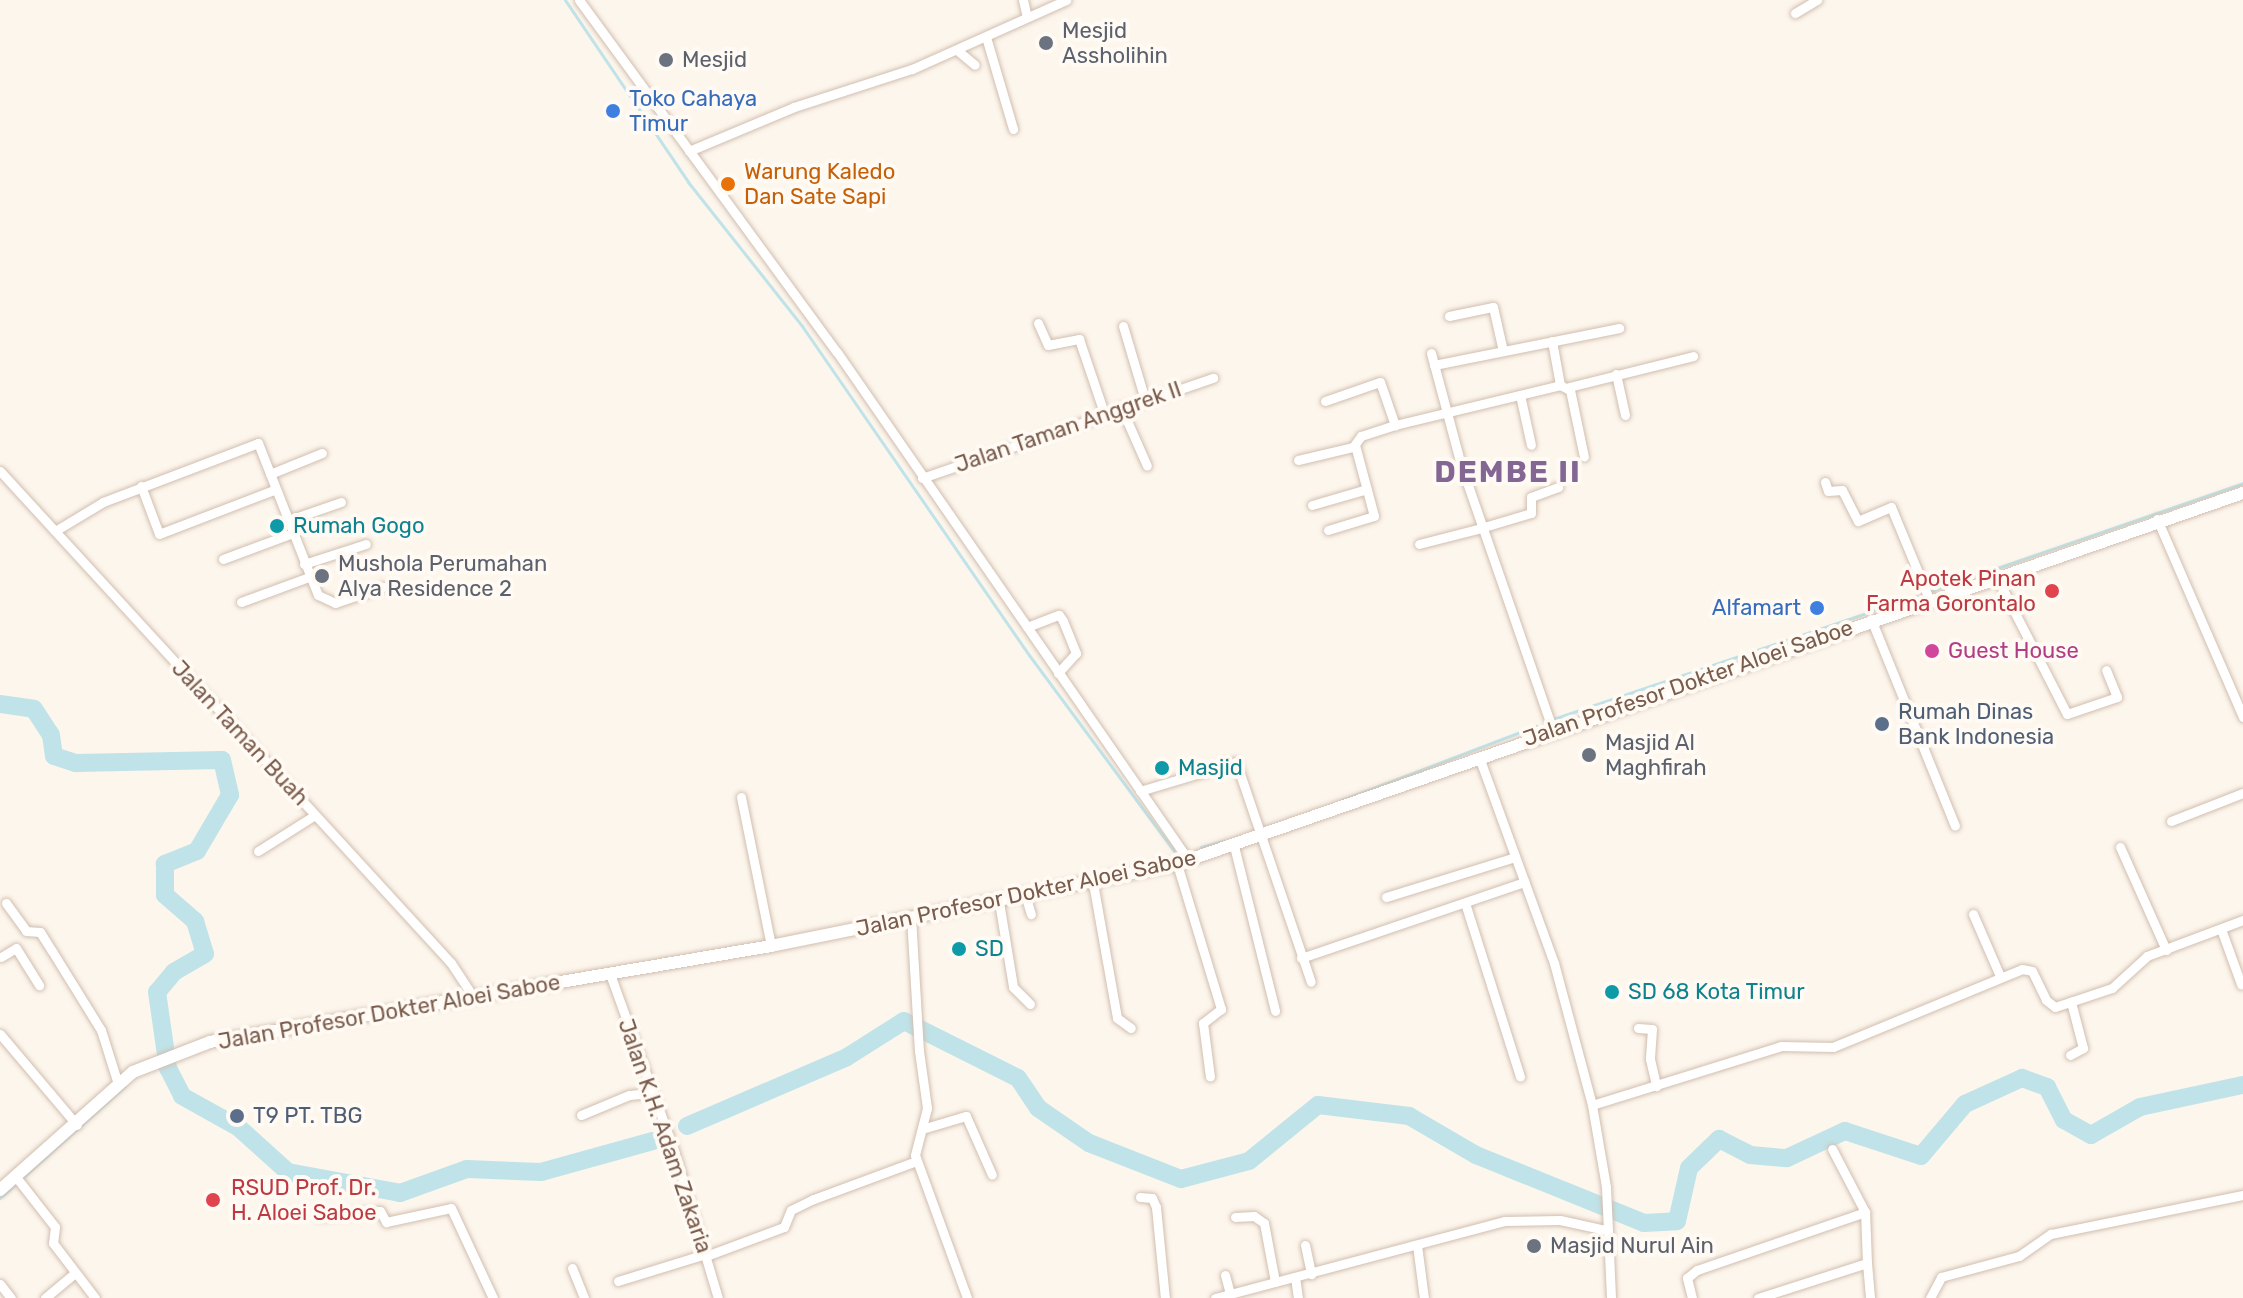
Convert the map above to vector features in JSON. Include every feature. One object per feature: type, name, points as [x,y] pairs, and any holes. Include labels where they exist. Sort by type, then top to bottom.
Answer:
[{"type":"street","points":[[579,0],[1027,627],[1140,791],[1183,863],[1221,1009],[1203,1023],[1210,1077]]},
{"type":"street","points":[[1023,0],[1027,17]]},
{"type":"street","points":[[689,151],[794,107],[957,50],[1066,0]]},
{"type":"street","points":[[1795,13],[1817,0]]},
{"type":"street","points":[[986,37],[1013,129]]},
{"type":"street","points":[[957,50],[975,65]]},
{"type":"street","points":[[1449,316],[1493,307],[1503,351]]},
{"type":"street","points":[[1038,323],[1048,345],[1079,339],[1104,413]]},
{"type":"street","points":[[1123,326],[1145,400]]},
{"type":"street","points":[[1434,365],[1619,328]]},
{"type":"street","points":[[1552,341],[1584,457]]},
{"type":"street","points":[[1431,353],[1483,527],[1553,730]]},
{"type":"street","points":[[1298,460],[1355,445],[1361,436],[1446,411],[1693,356]]},
{"type":"street","points":[[1616,374],[1625,415]]},
{"type":"street","name":"Jalan Taman Anggrek II","points":[[922,478],[1121,407],[1213,378]]},
{"type":"street","points":[[1325,401],[1380,382],[1395,425]]},
{"type":"street","points":[[1520,395],[1531,445]]},
{"type":"street","points":[[1121,407],[1147,466]]},
{"type":"street","points":[[55,531],[141,486],[258,443],[318,595],[335,603],[382,587]]},
{"type":"street","points":[[1328,530],[1374,516],[1355,445]]},
{"type":"street","points":[[270,474],[322,453]]},
{"type":"street","name":"Jalan Taman Buah","points":[[0,471],[451,963],[474,998]]},
{"type":"street","points":[[1825,482],[1828,491],[1842,490],[1858,521],[1891,507],[1930,601]]},
{"type":"street","points":[[141,486],[159,534],[276,489]]},
{"type":"street","points":[[1419,544],[1531,513],[1531,497],[1558,487]]},
{"type":"street","points":[[1312,505],[1367,489]]},
{"type":"street","name":"Jalan Profesor Dokter Aloei Saboe","points":[[0,1190],[20,1183],[118,1084],[147,1063],[183,1051],[234,1036],[771,946],[911,917],[1026,898],[1183,863],[1333,814],[1553,730],[1930,601],[2157,519],[2243,493]]},
{"type":"street","points":[[289,520],[341,502]]},
{"type":"street","points":[[2157,519],[2243,717]]},
{"type":"street","points":[[223,559],[293,533]]},
{"type":"street","points":[[304,564],[366,544]]},
{"type":"street","points":[[1996,576],[2067,714],[2117,697],[2106,670]]},
{"type":"street","points":[[241,602],[309,577]]},
{"type":"street","points":[[1027,627],[1059,615],[1076,653],[1058,673]]},
{"type":"street","points":[[1871,619],[1955,826]]},
{"type":"street","points":[[1479,757],[1554,963],[1592,1105],[1606,1187],[1604,1217],[1611,1298]]},
{"type":"street","points":[[1140,791],[1236,762],[1311,982]]},
{"type":"street","points":[[2171,821],[2243,793]]},
{"type":"street","points":[[741,797],[771,946]]},
{"type":"street","points":[[258,851],[315,815]]},
{"type":"street","points":[[1234,846],[1275,1011]]},
{"type":"street","points":[[2120,847],[2166,950]]},
{"type":"street","points":[[1386,897],[1515,857]]},
{"type":"street","points":[[1301,958],[1524,882]]},
{"type":"street","points":[[1093,883],[1117,1018],[1131,1028]]},
{"type":"street","points":[[1026,898],[1031,914]]},
{"type":"street","points":[[999,902],[1013,987],[1030,1004]]},
{"type":"street","points":[[6,903],[26,931],[40,932],[101,1030],[118,1084]]},
{"type":"street","points":[[1465,903],[1520,1076]]},
{"type":"street","points":[[1973,914],[2000,976]]},
{"type":"street","points":[[911,917],[927,1108],[916,1161],[967,1298]]},
{"type":"street","points":[[1592,1105],[1781,1046],[1833,1047],[1961,997],[2000,976],[2027,969],[2049,1005],[2071,1002],[2112,988],[2141,959],[2243,920]]},
{"type":"street","points":[[2221,929],[2241,984]]},
{"type":"street","points":[[0,956],[16,948],[39,985]]},
{"type":"street","name":"Jalan K.H. Adam Zakaria","points":[[610,974],[675,1154],[718,1298]]},
{"type":"street","points":[[2070,1055],[2083,1048],[2071,1002]]},
{"type":"street","points":[[1638,1028],[1652,1029],[1650,1059],[1656,1086]]},
{"type":"street","points":[[0,1034],[77,1125]]},
{"type":"street","points":[[581,1115],[629,1095],[651,1093]]},
{"type":"street","points":[[922,1129],[966,1116],[992,1175]]},
{"type":"street","points":[[1832,1149],[1865,1212],[1870,1298]]},
{"type":"street","points":[[618,1281],[706,1255],[732,1251],[784,1227],[791,1210],[817,1197],[916,1161]]},
{"type":"street","points":[[20,1183],[55,1227],[53,1243],[95,1298]]},
{"type":"street","points":[[1930,1298],[1941,1277],[2019,1256],[2051,1234],[2243,1195]]},
{"type":"street","points":[[1140,1197],[1152,1198],[1156,1207],[1165,1298]]},
{"type":"street","points":[[320,1216],[380,1211],[386,1222],[451,1208],[493,1298]]},
{"type":"street","points":[[1692,1298],[1687,1278],[1697,1270],[1865,1212]]},
{"type":"street","points":[[1235,1217],[1254,1216],[1264,1223],[1275,1282]]},
{"type":"street","points":[[1225,1275],[1222,1296],[1527,1219],[1605,1230]]},
{"type":"street","points":[[1305,1245],[1311,1274]]},
{"type":"street","points":[[1417,1245],[1424,1298]]},
{"type":"street","points":[[1758,1298],[1867,1263]]},
{"type":"street","points":[[572,1268],[584,1298]]},
{"type":"street","points":[[45,1298],[75,1273]]},
{"type":"street","points":[[1295,1277],[1298,1298]]},
{"type":"street","points":[[0,1284],[11,1298]]},
{"type":"waterway","points":[[565,0],[688,182],[802,326],[1029,655],[1174,851]]},
{"type":"waterway","points":[[1927,592],[2243,483]]},
{"type":"waterway","points":[[1553,719],[1917,596]]},
{"type":"waterway","points":[[0,704],[34,709],[51,735],[54,756],[76,763],[222,760],[230,795],[197,851],[165,864],[165,895],[195,921],[205,954],[174,972],[157,992],[168,1068],[182,1096],[238,1127],[288,1172],[400,1193],[467,1169],[541,1172],[653,1141]]},
{"type":"waterway","points":[[1342,800],[1536,726]]},
{"type":"waterway","points":[[1201,847],[1224,841]]},
{"type":"waterway","points":[[687,1126],[847,1057],[904,1021],[1018,1078],[1038,1108],[1089,1143],[1181,1179],[1249,1161],[1318,1105],[1409,1116],[1476,1155],[1644,1223],[1677,1221],[1689,1168],[1719,1139],[1750,1155],[1787,1158],[1845,1131],[1921,1156],[1965,1104],[2022,1078],[2047,1087],[2064,1120],[2091,1135],[2140,1107],[2243,1085]]},
{"type":"waterway","points":[[159,1068],[168,1068]]},
{"type":"waterway","points":[[0,1198],[125,1086]]},
{"type":"place","name":"Mesjid Assholihin","points":[[1046,43]]},
{"type":"place","name":"Mesjid","points":[[666,60]]},
{"type":"place","name":"Toko Cahaya Timur","points":[[613,111]]},
{"type":"place","name":"Warung Kaledo Dan Sate Sapi","points":[[728,184]]},
{"type":"place","name":"Rumah Gogo","points":[[277,526]]},
{"type":"place","name":"Mushola Perumahan Alya Residence 2","points":[[322,576]]},
{"type":"place","name":"Apotek Pinan Farma Gorontalo","points":[[2052,591]]},
{"type":"place","name":"Alfamart","points":[[1817,608]]},
{"type":"place","name":"Guest House","points":[[1932,651]]},
{"type":"place","name":"Rumah Dinas Bank Indonesia","points":[[1882,724]]},
{"type":"place","name":"Masjid Al Maghfirah","points":[[1589,755]]},
{"type":"place","name":"Masjid","points":[[1162,768]]},
{"type":"place","name":"SD","points":[[959,949]]},
{"type":"place","name":"SD 68 Kota Timur","points":[[1612,992]]},
{"type":"place","name":"T9 PT. TBG","points":[[237,1116]]},
{"type":"place","name":"RSUD Prof. Dr. H. Aloei Saboe","points":[[213,1200]]},
{"type":"place","name":"Masjid Nurul Ain","points":[[1534,1246]]},
{"type":"district","name":"DEMBE II","points":[[1508,472]]}]
